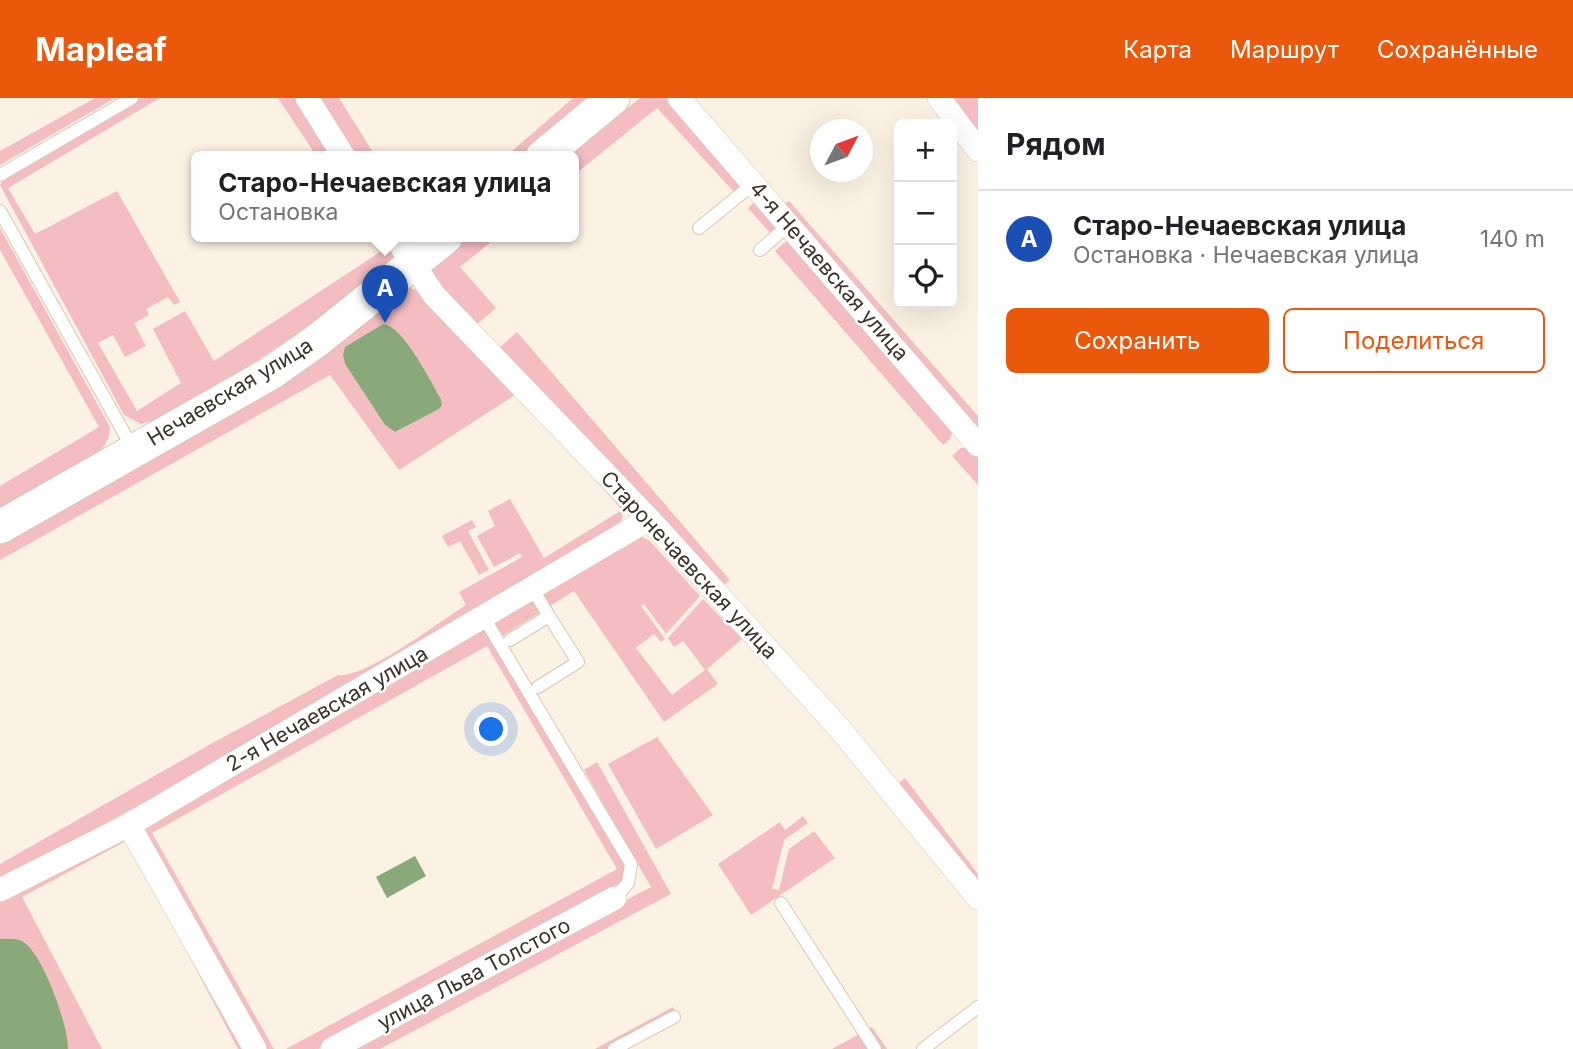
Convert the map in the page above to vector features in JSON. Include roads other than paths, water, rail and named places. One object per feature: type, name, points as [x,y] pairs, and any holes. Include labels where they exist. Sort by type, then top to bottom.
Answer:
[{"type":"street","points":[[307,98],[340,151]]},
{"type":"street","points":[[549,151],[613,98]]},
{"type":"street","name":"4-я Нечаевская улица","points":[[679,98],[978,444]]},
{"type":"street","points":[[939,98],[978,150]]},
{"type":"street","name":"Старонечаевская улица","points":[[398,242],[433,295],[649,519],[853,744],[978,898]]},
{"type":"street","name":"Нечаевская улица","points":[[0,527],[271,373],[319,339],[440,242]]},
{"type":"street","name":"2-я Нечаевская улица","points":[[0,890],[129,825],[649,519]]},
{"type":"street","points":[[129,825],[255,1049]]},
{"type":"street","name":"улица Льва Толстого","points":[[332,1049],[615,898]]},
{"type":"lane","points":[[0,175],[132,98]]},
{"type":"lane","points":[[699,228],[753,184]]},
{"type":"lane","points":[[0,211],[134,450]]},
{"type":"lane","points":[[760,250],[789,225]]},
{"type":"lane","points":[[532,587],[578,662],[538,687]]},
{"type":"lane","points":[[483,616],[631,864],[628,883],[615,898]]},
{"type":"lane","points":[[510,640],[550,616]]},
{"type":"lane","points":[[781,903],[874,1049]]},
{"type":"lane","points":[[923,1049],[978,1007]]},
{"type":"lane","points":[[614,1049],[674,1017]]},
{"type":"place","name":"Старо-Нечаевская улица","points":[[385,323]]}]
